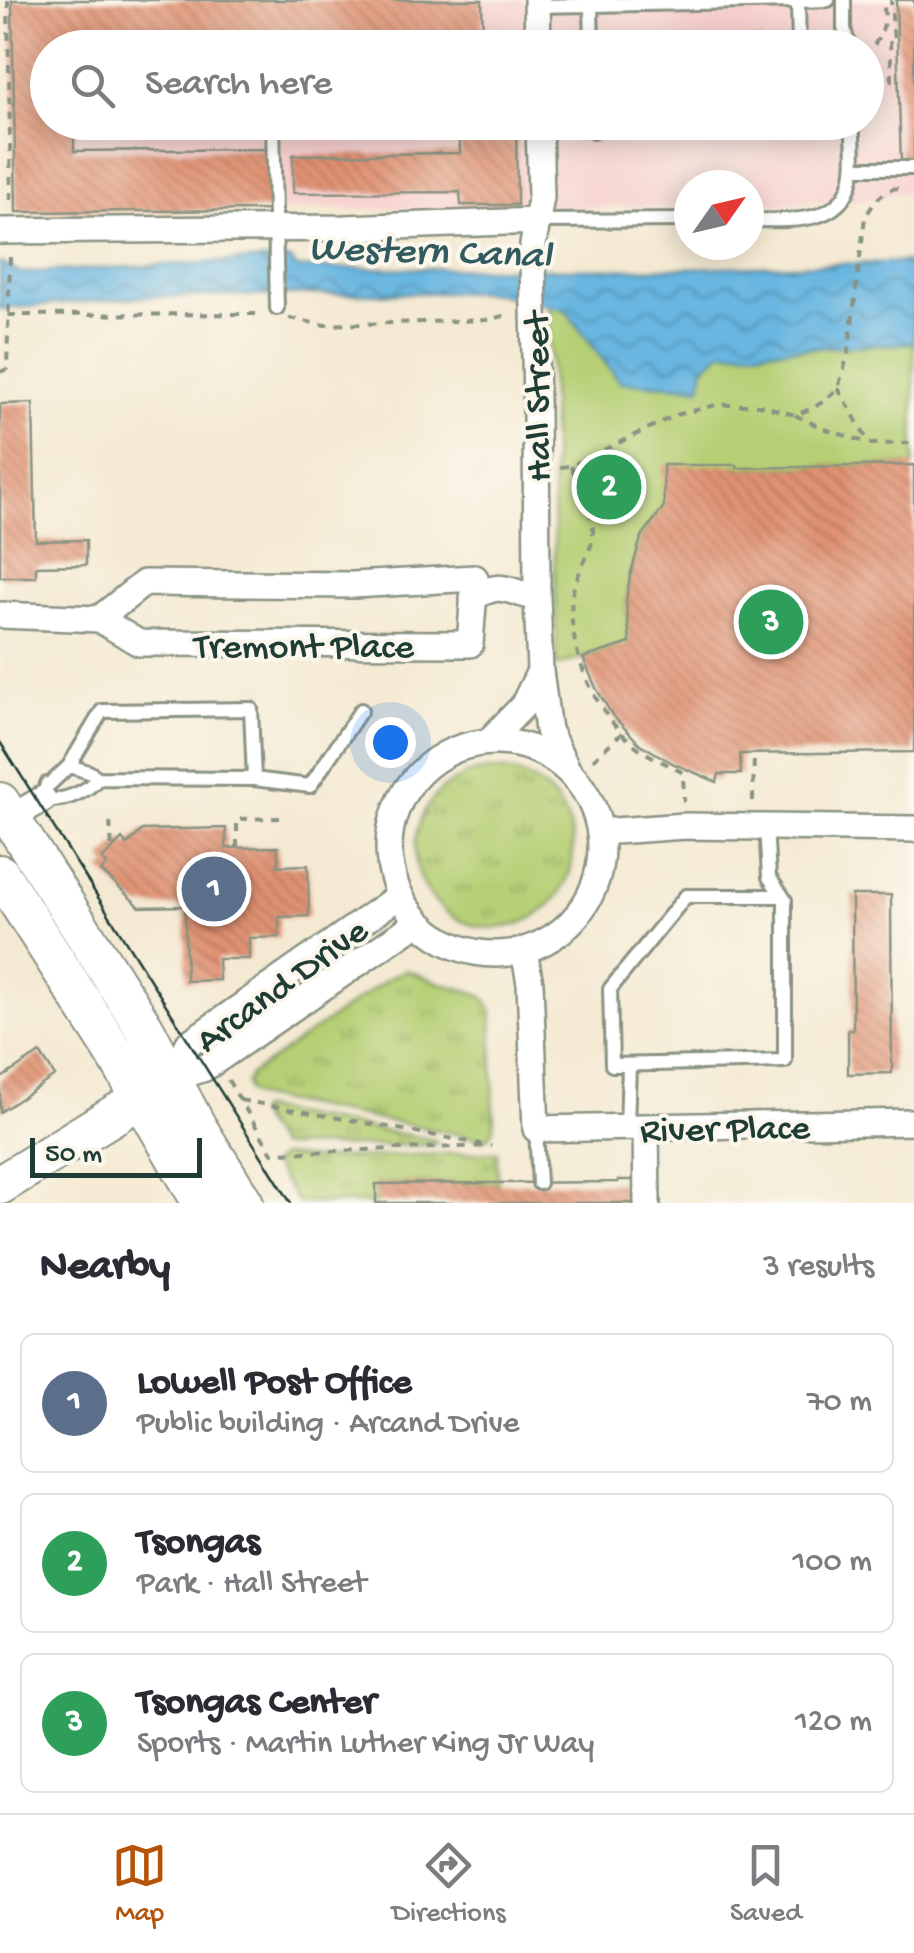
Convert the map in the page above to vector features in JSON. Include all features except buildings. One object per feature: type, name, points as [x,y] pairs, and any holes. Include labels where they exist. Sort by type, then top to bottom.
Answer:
[{"type":"main road","points":[[3,815],[145,1030],[156,1089],[202,1203]]},
{"type":"main road","points":[[0,874],[113,1050],[197,1127],[244,1203]]},
{"type":"main road","name":"Arcand Drive","points":[[0,1186],[156,1089]]},
{"type":"street","points":[[537,3],[538,30]]},
{"type":"street","name":"Hall Street","points":[[539,140],[541,198],[533,261],[536,403],[529,596],[548,730],[567,770]]},
{"type":"street","points":[[5,225],[276,240],[344,228],[537,221]]},
{"type":"street","name":"Tremont Place","points":[[0,615],[99,619],[139,643],[470,644],[475,578],[353,585],[144,584],[99,619]]},
{"type":"street","points":[[473,598],[487,606],[510,605],[529,596]]},
{"type":"street","points":[[489,741],[522,706],[540,671]]},
{"type":"street","points":[[489,741],[523,745],[554,759],[567,770],[589,798],[600,832],[600,863],[592,892],[575,918],[552,938],[524,951],[486,955],[449,944],[418,922],[399,896],[388,845],[392,819],[402,794],[418,773],[463,746],[489,741]]},
{"type":"street","points":[[3,815],[43,798]]},
{"type":"street","points":[[600,832],[760,816],[914,829]]},
{"type":"street","name":"Arcand Drive","points":[[156,1089],[189,1043],[399,896]]},
{"type":"street","name":"Arcand Drive","points":[[156,1089],[205,1068],[418,922]]},
{"type":"street","points":[[524,951],[530,983],[536,1129]]},
{"type":"street","name":"River Place","points":[[536,1129],[914,1122]]},
{"type":"street","points":[[636,1127],[647,1203]]},
{"type":"lane","points":[[798,0],[799,30]]},
{"type":"lane","points":[[537,3],[828,0]]},
{"type":"lane","points":[[844,0],[844,30]]},
{"type":"lane","points":[[592,5],[592,30]]},
{"type":"lane","points":[[274,140],[277,308]]},
{"type":"lane","points":[[764,220],[817,217],[834,209],[852,183],[853,140]]},
{"type":"lane","points":[[854,168],[914,168]]},
{"type":"lane","points":[[537,221],[674,220]]},
{"type":"lane","points":[[98,778],[92,786],[55,801],[43,798],[47,784],[68,766],[102,711],[252,709],[254,779]]},
{"type":"lane","points":[[68,766],[98,778],[254,779],[310,786],[362,710]]},
{"type":"lane","points":[[760,816],[769,877],[785,900],[785,1062],[612,1065],[610,989],[686,896],[782,896]]},
{"type":"lane","points":[[629,1065],[636,1127]]},
{"type":"lane","points":[[536,1129],[540,1183]]},
{"type":"path","points":[[5,225],[8,0]]},
{"type":"path","points":[[881,0],[884,30]]},
{"type":"path","points":[[884,6],[891,0],[894,43],[890,43],[892,80],[884,80]]},
{"type":"path","points":[[795,415],[812,408],[838,388],[848,356],[865,217],[891,188]]},
{"type":"path","points":[[0,372],[7,369],[10,261]]},
{"type":"path","points":[[0,329],[7,329]]},
{"type":"path","points":[[838,388],[871,444]]},
{"type":"path","points":[[552,467],[571,466],[676,415],[716,405],[760,405],[871,444],[914,444]]},
{"type":"path","points":[[571,466],[593,532],[572,593],[577,656],[606,715],[643,752],[683,772],[684,808]]},
{"type":"path","points":[[593,760],[624,731]]},
{"type":"path","points":[[754,754],[760,816]]},
{"type":"path","points":[[237,848],[236,819],[280,818]]},
{"type":"path","points":[[110,822],[112,849]]},
{"type":"path","points":[[226,1078],[272,1153],[501,1146]]},
{"type":"path","points":[[240,1100],[492,1146]]},
{"type":"shaded area","points":[[12,0],[914,0],[914,192],[864,201],[764,204],[764,170],[674,170],[674,206],[16,212]]},
{"type":"green space","points":[[549,305],[565,309],[620,382],[642,382],[704,367],[721,352],[914,343],[914,465],[736,465],[664,506],[641,538],[626,601],[630,643],[557,666]]},
{"type":"green space","points":[[494,770],[524,776],[550,793],[567,819],[573,849],[567,879],[550,905],[524,922],[494,928],[464,922],[438,905],[421,879],[415,849],[421,819],[438,793],[464,776]]},
{"type":"green space","points":[[406,970],[479,994],[492,1011],[494,1129],[489,1137],[483,1139],[255,1096],[248,1091],[250,1075]]},
{"type":"green space","points":[[262,1109],[437,1142],[281,1147],[257,1114]]},
{"type":"green space","points":[[497,1152],[498,1183],[376,1184],[376,1203],[298,1203],[272,1164],[282,1156],[313,1159]]},
{"type":"water","points":[[291,260],[296,268],[638,269],[914,262],[914,343],[721,352],[704,367],[701,387],[620,382],[565,309],[489,292],[146,297],[0,309],[0,262],[19,273]]},
{"type":"tram line","points":[[0,742],[291,1203]]},
{"type":"place","name":"Tsongas","points":[[609,487]]},
{"type":"place","name":"Tsongas Center","points":[[771,622]]},
{"type":"place","name":"Lowell Post Office","points":[[214,889]]},
{"type":"water label","name":"Western Canal","points":[[430,248]]}]
